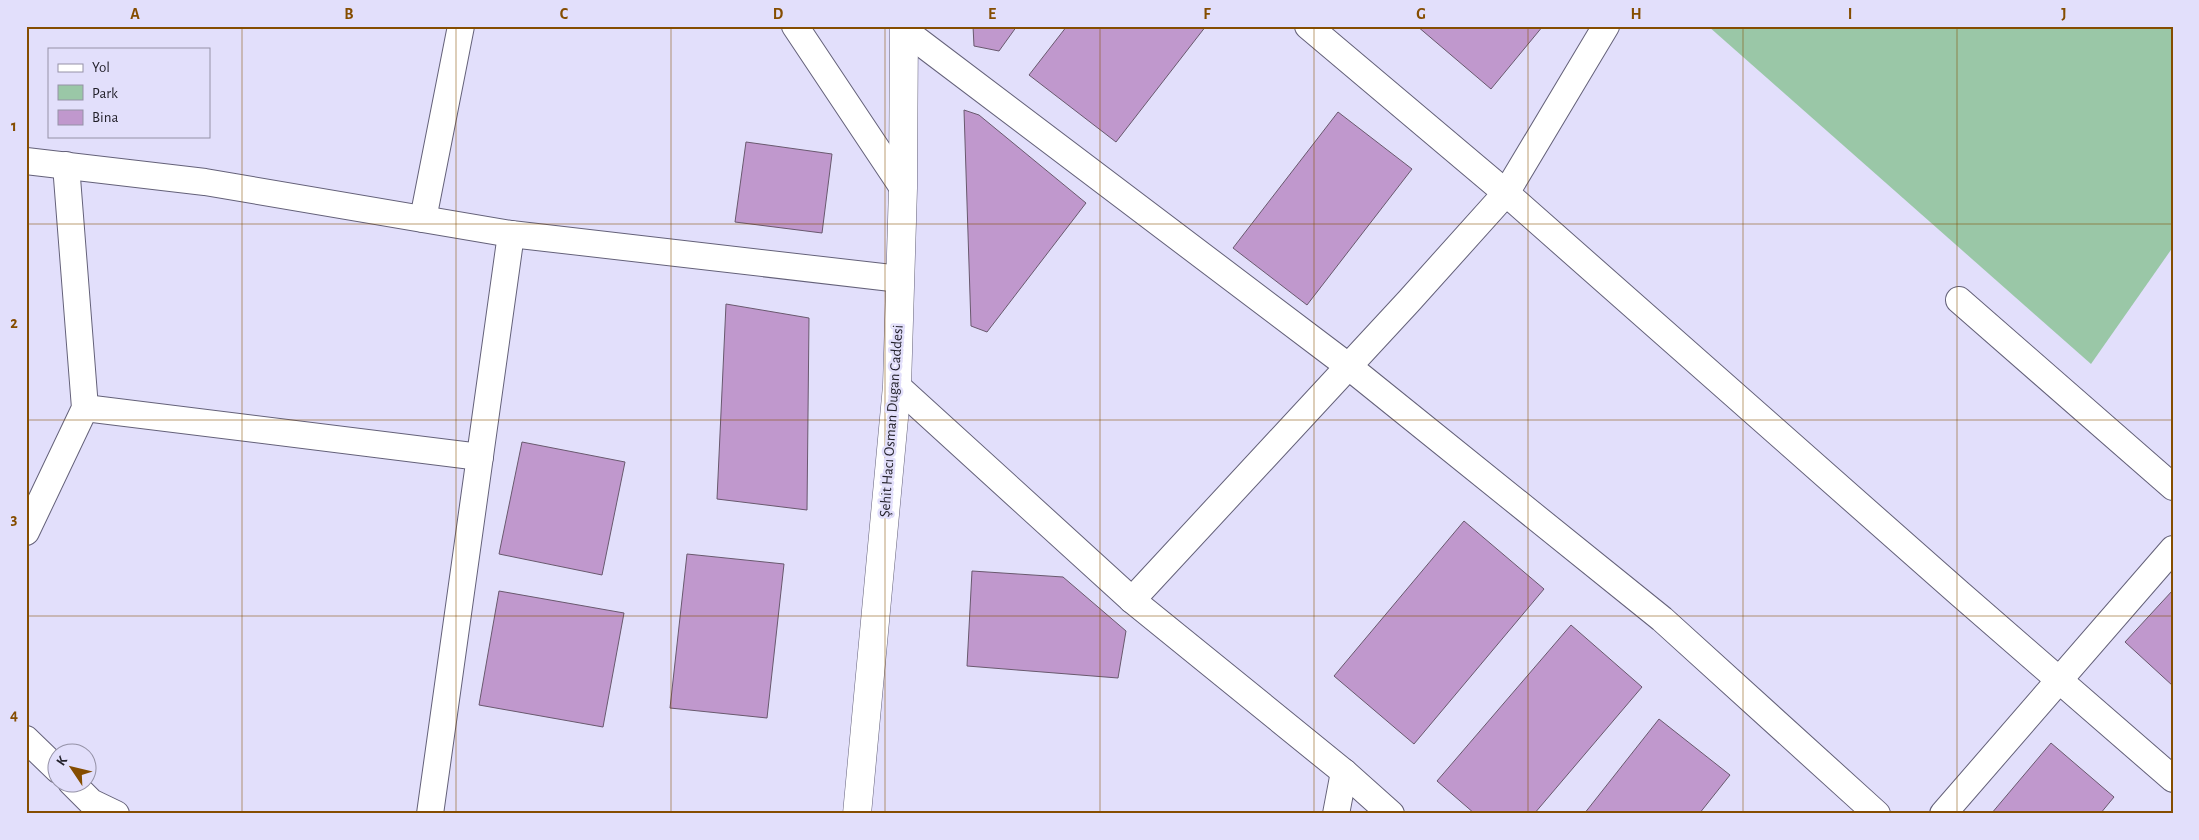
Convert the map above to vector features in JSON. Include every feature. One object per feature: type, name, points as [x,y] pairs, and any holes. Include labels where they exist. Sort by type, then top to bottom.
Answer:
[{"type":"main road","name":"Şehit Hacı Osman Dugan Caddesi","points":[[857,814],[897,386],[903,188],[904,28]]},
{"type":"street","points":[[423,219],[461,26]]},
{"type":"street","points":[[795,26],[903,188]]},
{"type":"street","points":[[1308,26],[1506,193],[2173,779]]},
{"type":"street","points":[[1132,600],[1506,193],[1606,26]]},
{"type":"street","points":[[904,28],[1348,366],[1662,619],[1877,814]]},
{"type":"street","points":[[26,161],[205,182],[511,234],[900,279]]},
{"type":"street","points":[[26,532],[85,408],[66,166]]},
{"type":"street","points":[[430,814],[511,234]]},
{"type":"street","points":[[1959,300],[2173,488]]},
{"type":"street","points":[[897,386],[1132,600],[1344,772],[1391,814]]},
{"type":"street","points":[[85,408],[480,457]]},
{"type":"street","points":[[1943,814],[2173,549]]},
{"type":"street","points":[[26,739],[48,760]]},
{"type":"street","points":[[1336,814],[1344,772]]},
{"type":"street","points":[[81,792],[91,802],[116,814]]},
{"type":"green space","points":[[1708,26],[2173,26],[2173,247],[2091,364]]},
{"type":"building","points":[[973,26],[1017,26],[999,51],[974,46]]},
{"type":"building","points":[[1067,26],[1206,26],[1116,142],[1029,75]]},
{"type":"building","points":[[1417,26],[1543,26],[1491,89]]},
{"type":"building","points":[[964,110],[979,115],[1086,203],[987,332],[971,326]]},
{"type":"building","points":[[1338,112],[1412,169],[1307,305],[1233,248]]},
{"type":"building","points":[[746,142],[832,154],[822,233],[735,222]]},
{"type":"building","points":[[726,304],[809,318],[807,510],[717,499]]},
{"type":"building","points":[[522,442],[625,462],[602,575],[499,554]]},
{"type":"building","points":[[1464,521],[1544,589],[1414,744],[1334,676]]},
{"type":"building","points":[[687,554],[784,564],[767,718],[670,708]]},
{"type":"building","points":[[972,571],[1063,577],[1126,631],[1118,678],[967,666]]},
{"type":"building","points":[[2173,590],[2173,686],[2125,642]]},
{"type":"building","points":[[499,591],[624,613],[603,727],[479,705]]},
{"type":"building","points":[[1571,625],[1642,687],[1534,814],[1475,814],[1437,781]]},
{"type":"building","points":[[1659,719],[1730,775],[1699,814],[1584,814]]},
{"type":"building","points":[[2051,743],[2114,797],[2100,814],[1991,814]]}]
